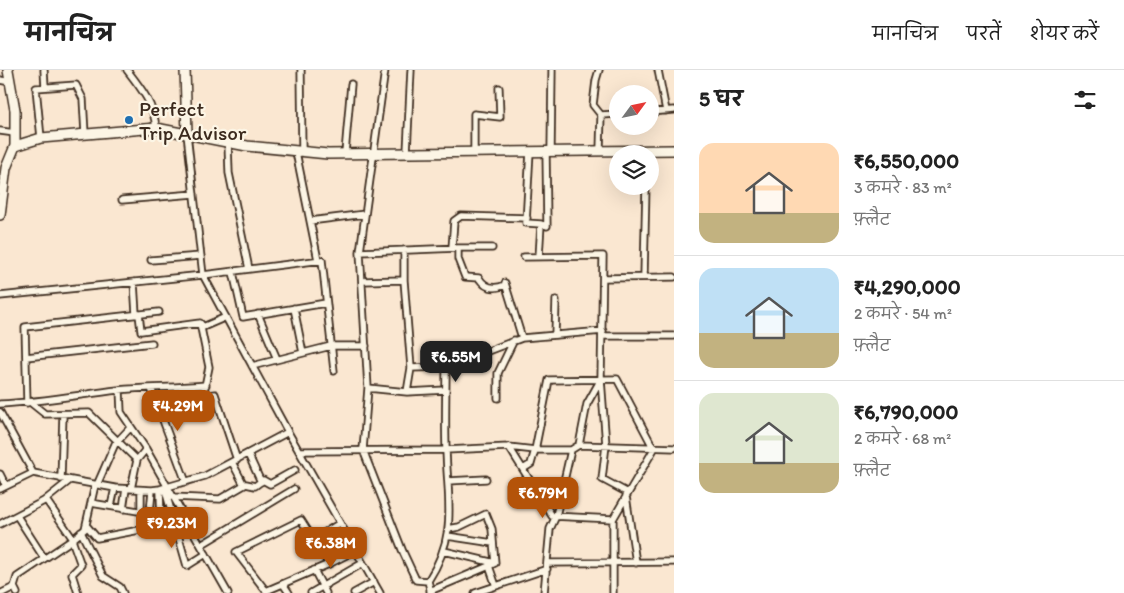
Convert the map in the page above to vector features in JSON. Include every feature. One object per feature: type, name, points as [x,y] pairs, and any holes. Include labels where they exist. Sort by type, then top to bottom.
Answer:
[{"type":"main road","points":[[0,215],[3,168],[15,146],[14,110],[8,70]]},
{"type":"main road","points":[[185,70],[187,134]]},
{"type":"main road","points":[[15,146],[41,138],[156,128],[228,143],[299,152],[345,154],[609,150]]},
{"type":"main road","points":[[659,151],[674,150]]},
{"type":"street","points":[[44,70],[45,87]]},
{"type":"street","points":[[127,70],[147,97],[155,115],[156,128]]},
{"type":"street","points":[[301,70],[299,152],[318,260]]},
{"type":"street","points":[[385,70],[372,153],[360,252],[368,388],[363,450],[416,580],[428,581]]},
{"type":"street","points":[[407,152],[411,70]]},
{"type":"street","points":[[530,151],[526,223],[547,226],[552,70]]},
{"type":"street","points":[[599,70],[593,105],[601,115],[600,150]]},
{"type":"street","points":[[658,70],[666,111]]},
{"type":"street","points":[[0,80],[10,82]]},
{"type":"street","points":[[345,154],[351,84]]},
{"type":"street","points":[[41,138],[36,88],[45,87],[76,85],[83,99],[85,134]]},
{"type":"street","points":[[474,151],[474,114],[500,117],[499,88]]},
{"type":"street","points":[[659,111],[674,110]]},
{"type":"street","points":[[601,115],[609,115]]},
{"type":"street","points":[[0,131],[15,133]]},
{"type":"street","points":[[187,134],[203,275],[288,432],[380,593]]},
{"type":"street","points":[[228,143],[229,173],[249,269]]},
{"type":"street","points":[[122,200],[194,194]]},
{"type":"street","points":[[644,276],[646,195]]},
{"type":"street","points":[[310,221],[365,214]]},
{"type":"street","points":[[522,338],[505,283],[501,287],[490,288],[482,284],[478,278],[464,277],[455,248],[454,221],[461,216],[527,218]]},
{"type":"street","points":[[539,257],[541,224]]},
{"type":"street","points":[[360,252],[492,248]]},
{"type":"street","points":[[404,250],[404,280],[411,368],[407,392]]},
{"type":"street","points":[[151,260],[201,256]]},
{"type":"street","points":[[524,257],[603,256],[602,379],[606,445],[602,479],[627,494]]},
{"type":"street","points":[[0,296],[232,272],[322,260],[334,371]]},
{"type":"street","points":[[232,272],[243,317],[326,303]]},
{"type":"street","points":[[604,278],[674,277]]},
{"type":"street","points":[[362,281],[404,280]]},
{"type":"street","points":[[134,282],[141,331],[200,323]]},
{"type":"street","points":[[555,335],[556,300]]},
{"type":"street","points":[[294,308],[303,353]]},
{"type":"street","points":[[28,402],[25,327],[160,312]]},
{"type":"street","points":[[258,314],[278,359]]},
{"type":"street","points":[[200,323],[203,327],[226,318]]},
{"type":"street","points":[[200,323],[209,367],[203,396],[215,394],[234,461],[244,485]]},
{"type":"street","points":[[411,368],[446,367],[522,338],[603,333],[674,336]]},
{"type":"street","points":[[498,398],[498,373],[514,340]]},
{"type":"street","points":[[26,357],[152,343]]},
{"type":"street","points":[[252,366],[331,346],[366,346]]},
{"type":"street","points":[[446,367],[446,450],[450,506],[444,551],[439,564],[428,581],[431,592],[492,564]]},
{"type":"street","points":[[579,445],[587,404],[602,379]]},
{"type":"street","points":[[523,469],[530,464],[535,450],[549,380],[617,379],[654,449]]},
{"type":"street","points":[[0,404],[120,390],[206,385]]},
{"type":"street","points":[[151,388],[186,482]]},
{"type":"street","points":[[368,388],[407,392],[446,390]]},
{"type":"street","points":[[120,390],[121,412],[130,428],[146,449],[164,488],[187,566],[206,554]]},
{"type":"street","points":[[28,402],[44,414],[89,413],[137,460]]},
{"type":"street","points":[[0,412],[33,473]]},
{"type":"street","points":[[61,479],[63,414]]},
{"type":"street","points":[[2,593],[16,590],[17,577],[81,532],[86,525],[96,485],[118,442],[130,428]]},
{"type":"street","points":[[0,474],[3,488],[33,473],[115,488],[152,490],[205,476],[288,432]]},
{"type":"street","points":[[300,452],[509,447],[535,450],[571,450],[579,445],[654,449],[674,448]]},
{"type":"street","points":[[509,447],[552,516],[613,519]]},
{"type":"street","points":[[123,508],[137,460],[146,449]]},
{"type":"street","points":[[613,593],[613,519],[654,449]]},
{"type":"street","points":[[544,593],[550,529],[556,516],[571,450]]},
{"type":"street","points":[[248,454],[261,482]]},
{"type":"street","points":[[172,497],[220,499],[244,485],[255,486],[263,480],[270,484],[294,470]]},
{"type":"street","points":[[448,481],[486,479]]},
{"type":"street","points":[[0,524],[46,500],[69,481]]},
{"type":"street","points":[[111,506],[115,488]]},
{"type":"street","points":[[164,488],[172,497],[228,593]]},
{"type":"street","points":[[86,525],[97,538],[161,526],[164,488]]},
{"type":"street","points":[[201,545],[294,489]]},
{"type":"street","points":[[141,490],[141,512]]},
{"type":"street","points":[[91,503],[150,513],[152,490]]},
{"type":"street","points":[[627,494],[636,563]]},
{"type":"street","points":[[46,500],[73,539],[81,565],[72,574],[78,593]]},
{"type":"street","points":[[448,529],[460,527],[486,514],[492,529],[492,564],[496,586]]},
{"type":"street","points":[[17,516],[44,558]]},
{"type":"street","points":[[329,564],[301,520],[236,552],[266,591],[329,564],[356,550]]},
{"type":"street","points":[[314,539],[340,523]]},
{"type":"street","points":[[81,532],[103,576],[120,587],[123,593]]},
{"type":"street","points":[[447,536],[493,542]]},
{"type":"street","points":[[444,551],[492,564]]},
{"type":"street","points":[[311,593],[363,562]]},
{"type":"street","points":[[475,593],[547,566],[674,562]]},
{"type":"street","points":[[314,570],[326,593]]},
{"type":"street","points":[[354,593],[374,582]]},
{"type":"street","points":[[283,584],[289,593]]},
{"type":"place","name":"Perfect Trip Advisor","points":[[129,120]]}]
